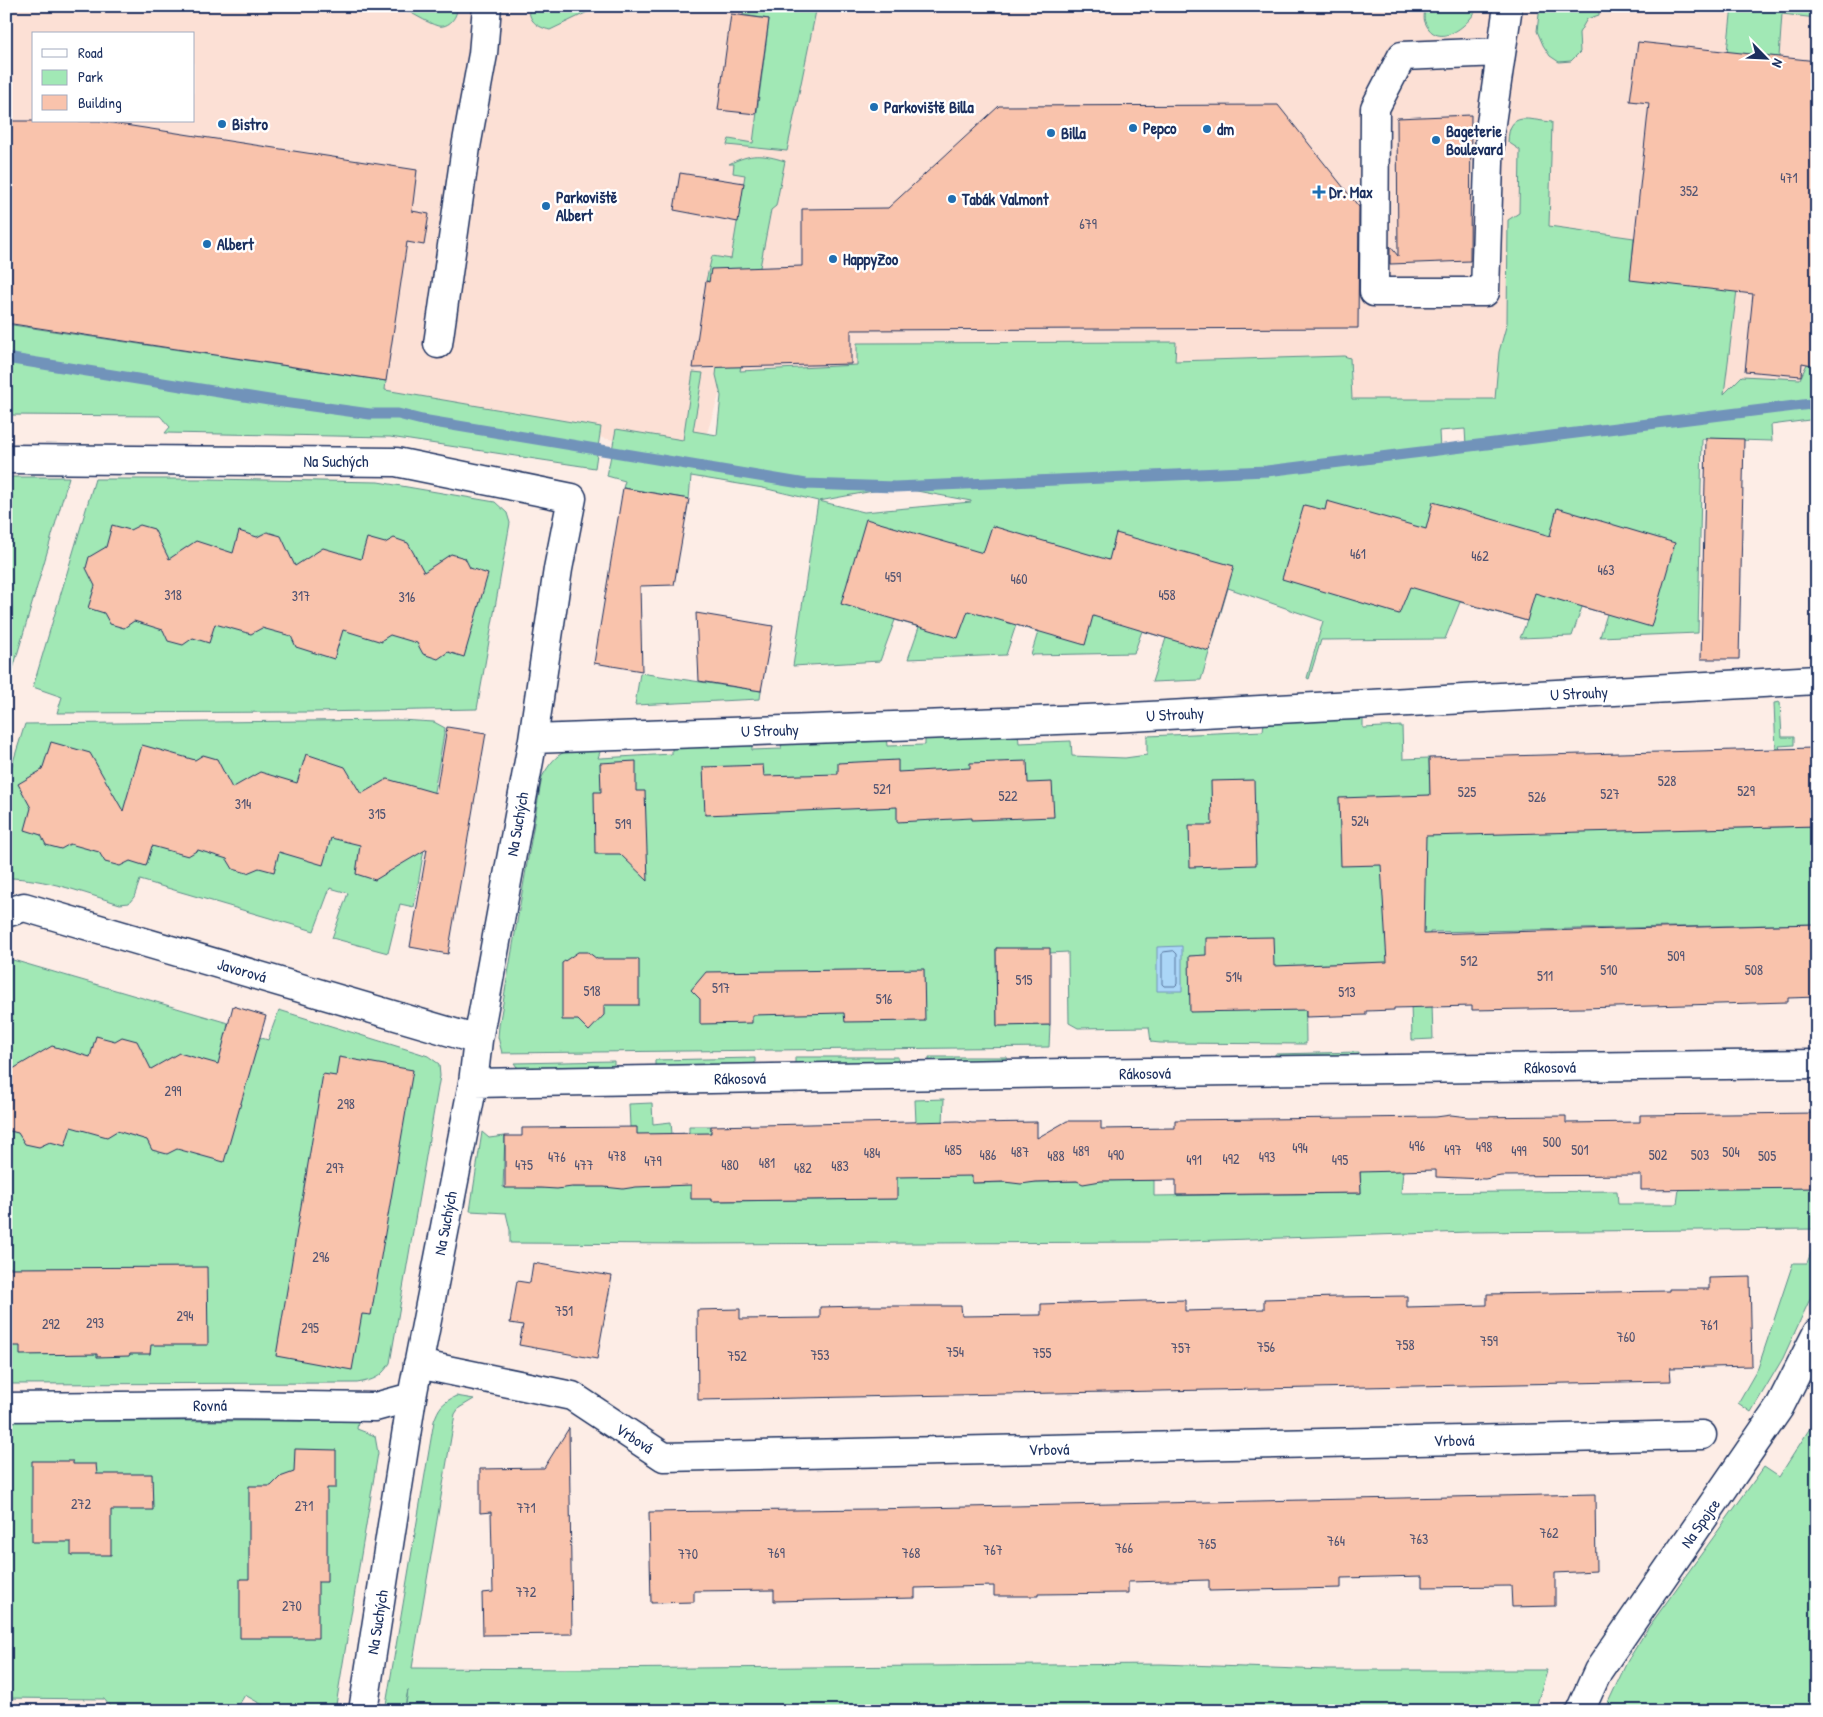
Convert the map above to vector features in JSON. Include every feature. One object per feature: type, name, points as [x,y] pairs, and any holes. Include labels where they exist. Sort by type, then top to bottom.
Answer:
[{"type":"street","points":[[438,344],[466,147],[483,54],[487,6]]},
{"type":"street","points":[[1501,52],[1402,56],[1375,108],[1374,292],[1485,292],[1490,130],[1508,6]]},
{"type":"street","name":"Na Suchých","points":[[6,459],[396,462],[572,498],[558,570],[533,739],[478,1040],[473,1083],[412,1397],[363,1711]]},
{"type":"street","name":"U Strouhy","points":[[533,739],[1112,718],[1817,680]]},
{"type":"street","name":"Javorová","points":[[6,914],[24,906],[478,1040]]},
{"type":"street","name":"Rákosová","points":[[473,1083],[1045,1073],[1817,1064]]},
{"type":"street","name":"Na Spojce","points":[[1580,1711],[1598,1671],[1779,1408],[1817,1333]]},
{"type":"street","name":"Vrbová","points":[[418,1364],[572,1396],[664,1457],[1702,1435]]},
{"type":"street","name":"Rovná","points":[[6,1407],[230,1405],[375,1407],[412,1397]]},
{"type":"shaded area","points":[[6,6],[1817,6],[1817,389],[1494,426],[1495,399],[1352,399],[1352,370],[1349,358],[1319,363],[727,370],[700,455],[6,334]]},
{"type":"green space","points":[[398,6],[457,6],[457,10],[452,21],[446,25],[438,26]]},
{"type":"green space","points":[[529,6],[600,6],[550,30],[534,23],[530,16]]},
{"type":"green space","points":[[744,6],[817,6],[787,151],[727,145],[729,139],[753,143],[769,19],[743,15]]},
{"type":"green space","points":[[1425,6],[1478,6],[1468,21],[1461,27],[1445,35],[1437,35],[1430,31],[1424,20]]},
{"type":"green space","points":[[1540,6],[1599,6],[1599,15],[1587,19],[1579,33],[1580,52],[1571,61],[1559,62],[1550,56],[1543,45],[1537,31]]},
{"type":"green space","points":[[1732,6],[1817,6],[1816,18],[1782,14],[1779,57],[1737,290],[1724,394],[1742,376],[1800,379],[1807,364],[1817,366],[1817,419],[1771,425],[1772,441],[1702,439],[1698,633],[1600,637],[1607,614],[1582,607],[1572,636],[1520,638],[1527,621],[1460,602],[1445,639],[1321,640],[1309,679],[1307,678],[1323,621],[1228,588],[1201,680],[1152,682],[1166,638],[1142,631],[1134,653],[1031,655],[1038,632],[1016,625],[1006,655],[908,659],[919,627],[895,620],[880,661],[793,666],[818,501],[763,488],[691,476],[689,499],[623,488],[625,481],[607,476],[616,429],[683,440],[693,372],[703,373],[693,431],[717,435],[721,396],[716,375],[721,333],[742,286],[706,281],[712,256],[731,259],[745,175],[733,173],[734,164],[729,164],[737,160],[757,156],[785,161],[776,206],[771,210],[740,371],[857,365],[857,343],[1176,342],[1175,361],[1344,356],[1350,358],[1352,399],[1495,399],[1499,352],[1507,323],[1508,220],[1519,213],[1520,150],[1508,142],[1512,125],[1521,119],[1552,122],[1549,226],[1634,238],[1631,280],[1727,52]],"holes":[[[1465,429],[1466,446],[1440,450],[1439,431]],[[895,487],[971,501],[971,502],[864,512],[819,501]]]},
{"type":"green space","points":[[6,324],[386,381],[385,390],[601,427],[595,468],[390,437],[165,433],[170,427],[160,416],[6,415]]},
{"type":"green space","points":[[6,477],[69,477],[6,693]]},
{"type":"green space","points":[[95,479],[378,482],[495,502],[507,513],[510,523],[477,709],[57,713],[62,697],[33,687]]},
{"type":"green space","points":[[640,673],[761,691],[760,699],[635,705]]},
{"type":"green space","points":[[1780,702],[1782,737],[1794,737],[1794,745],[1779,746],[1780,749],[1776,753],[1774,703]]},
{"type":"green space","points":[[1363,719],[1363,728],[1402,726],[1403,759],[1429,758],[1431,835],[1817,826],[1817,924],[1430,932],[1433,1039],[1412,1040],[1410,965],[1363,963],[1305,965],[1306,1044],[1160,1043],[1151,1042],[1149,1027],[1078,1028],[1069,1023],[1068,952],[1049,953],[996,948],[997,1025],[1050,1025],[1049,1047],[502,1053],[498,1037],[499,1026],[542,777],[554,760],[565,752],[598,749],[600,752],[598,758],[672,754],[672,745],[752,741],[752,750],[781,749],[782,740],[886,736],[887,746],[925,745],[925,734],[1018,732],[1019,743],[1071,741],[1072,756],[1125,758],[1147,755],[1147,736],[1263,731],[1264,722]]},
{"type":"green space","points":[[400,720],[434,722],[445,728],[414,907],[400,904],[388,953],[332,938],[348,893],[330,888],[314,931],[140,880],[134,897],[129,903],[120,904],[50,883],[7,878],[6,784],[25,724]]},
{"type":"green space","points":[[6,958],[228,1023],[227,1027],[268,1040],[279,1010],[428,1056],[439,1064],[440,1076],[390,1363],[380,1375],[357,1383],[6,1384]]},
{"type":"green space","points":[[1359,1052],[1359,1061],[1275,1062],[1275,1054]]},
{"type":"green space","points":[[795,1057],[898,1057],[898,1066],[795,1067]]},
{"type":"green space","points":[[929,1057],[1007,1057],[1007,1063],[929,1064]]},
{"type":"green space","points":[[755,1058],[755,1067],[655,1069],[655,1060]]},
{"type":"green space","points":[[614,1061],[614,1070],[525,1070],[517,1067],[514,1063]]},
{"type":"green space","points":[[944,1099],[943,1123],[971,1176],[972,1183],[1154,1180],[1154,1196],[1361,1193],[1360,1162],[1401,1162],[1403,1171],[1401,1193],[1617,1191],[1618,1204],[1677,1204],[1679,1189],[1817,1187],[1817,1229],[1469,1232],[1157,1242],[510,1243],[510,1230],[506,1213],[470,1211],[482,1132],[489,1138],[505,1136],[503,1187],[540,1188],[571,1181],[572,1187],[670,1186],[670,1134],[634,1135],[636,1127],[630,1127],[629,1104],[652,1103],[653,1124],[671,1122],[672,1134],[689,1133],[689,1126],[711,1126],[710,1199],[712,1201],[896,1199],[895,1175],[916,1123],[915,1100]]},
{"type":"green space","points":[[1817,1237],[1817,1279],[1810,1299],[1783,1358],[1751,1412],[1738,1403],[1758,1368],[1793,1263],[1807,1263]]},
{"type":"green space","points":[[456,1396],[474,1399],[459,1408],[455,1414],[412,1668],[580,1669],[1161,1664],[1326,1670],[1547,1670],[1535,1711],[405,1711],[408,1690],[404,1711],[385,1711],[434,1421],[442,1406]]},
{"type":"green space","points":[[1817,1417],[1817,1711],[1604,1711],[1627,1662],[1648,1628],[1764,1467],[1779,1477]]},
{"type":"green space","points":[[6,1421],[358,1421],[357,1429],[375,1436],[378,1453],[335,1711],[273,1711],[245,1695],[235,1711],[114,1711],[104,1699],[6,1698]]},
{"type":"water","points":[[1182,946],[1182,991],[1157,991],[1157,947]]},
{"type":"building","points":[[731,14],[769,19],[756,114],[718,110]]},
{"type":"building","points":[[1638,42],[1817,61],[1817,181],[1812,219],[1817,220],[1817,366],[1802,363],[1801,376],[1745,371],[1753,294],[1630,280],[1649,103],[1630,101]]},
{"type":"building","points":[[1278,105],[1359,207],[1358,328],[851,330],[851,364],[693,368],[706,281],[709,282],[711,269],[802,266],[802,209],[888,208],[999,106]]},
{"type":"building","points":[[1471,115],[1470,261],[1390,264],[1390,246],[1398,256],[1397,118]]},
{"type":"building","name":"Albert","points":[[6,121],[105,122],[417,170],[412,211],[429,214],[424,245],[407,242],[386,381],[6,323]]},
{"type":"building","points":[[680,173],[744,183],[738,222],[674,210]]},
{"type":"building","points":[[1706,438],[1744,439],[1739,659],[1701,659]]},
{"type":"building","points":[[623,488],[689,499],[674,585],[640,586],[642,671],[594,663]]},
{"type":"building","points":[[1327,501],[1426,529],[1433,502],[1550,536],[1557,508],[1675,543],[1651,627],[1535,593],[1527,621],[1410,587],[1399,614],[1282,579],[1304,505],[1325,510]]},
{"type":"building","points":[[866,519],[983,553],[992,526],[1109,560],[1116,533],[1234,566],[1209,651],[1093,616],[1085,645],[968,611],[958,638],[841,604]]},
{"type":"building","points":[[112,525],[130,530],[140,525],[154,529],[169,559],[196,541],[233,553],[239,531],[257,537],[267,532],[281,536],[295,566],[323,548],[361,559],[367,538],[385,543],[394,538],[408,543],[424,572],[451,554],[465,558],[470,568],[488,574],[464,657],[448,652],[438,659],[423,654],[417,643],[390,635],[382,640],[382,642],[343,630],[334,659],[296,647],[291,636],[262,628],[251,634],[215,624],[209,643],[193,638],[183,645],[168,641],[163,630],[134,621],[124,628],[110,624],[104,613],[88,608],[95,586],[86,568],[89,557],[106,547]]},
{"type":"building","points":[[696,613],[773,626],[761,691],[699,681]]},
{"type":"building","points":[[447,727],[486,733],[448,954],[410,947],[427,849],[375,880],[356,874],[360,845],[331,838],[323,865],[279,852],[274,872],[259,868],[247,873],[233,869],[227,859],[198,850],[188,856],[152,846],[146,866],[130,861],[120,866],[105,862],[99,852],[70,844],[61,849],[46,845],[41,835],[25,830],[31,808],[18,784],[42,770],[51,742],[90,753],[123,811],[142,745],[195,760],[203,755],[217,759],[232,788],[260,772],[297,783],[306,754],[345,767],[361,794],[387,779],[436,793]]},
{"type":"building","points":[[1814,748],[1814,753],[1817,753],[1817,826],[1426,836],[1424,934],[1817,924],[1817,997],[1788,998],[1788,1002],[1582,1008],[1472,1010],[1472,1006],[1394,1008],[1394,1010],[1366,1011],[1366,1015],[1306,1017],[1306,1010],[1190,1012],[1189,956],[1206,955],[1206,938],[1273,937],[1274,966],[1387,962],[1381,865],[1341,866],[1339,798],[1430,795],[1429,758]]},
{"type":"building","points":[[898,760],[898,772],[970,768],[970,763],[1027,761],[1028,783],[1052,782],[1054,817],[972,820],[972,818],[897,822],[897,807],[705,815],[703,767],[763,765],[764,776],[838,774],[838,763]]},
{"type":"building","points":[[636,761],[636,791],[645,791],[648,881],[620,854],[595,854],[594,792],[601,792],[600,763]]},
{"type":"building","points":[[1254,780],[1256,865],[1190,867],[1189,825],[1212,825],[1211,781]]},
{"type":"building","points":[[996,948],[1050,948],[1050,1025],[997,1026]]},
{"type":"building","points":[[578,952],[588,952],[597,959],[639,959],[639,1005],[604,1005],[604,1015],[589,1031],[578,1020],[562,1020],[562,963]]},
{"type":"building","points":[[924,969],[925,1021],[845,1022],[844,1013],[752,1015],[752,1023],[700,1024],[700,999],[691,990],[706,972]]},
{"type":"building","points":[[233,1006],[266,1016],[224,1162],[177,1149],[167,1154],[152,1150],[147,1140],[117,1131],[107,1137],[71,1127],[65,1146],[50,1142],[39,1147],[25,1144],[18,1133],[6,1130],[6,1073],[52,1046],[90,1057],[96,1036],[115,1041],[122,1037],[137,1041],[151,1069],[179,1053],[218,1064]]},
{"type":"building","points":[[339,1057],[413,1070],[371,1315],[362,1314],[352,1370],[276,1356],[323,1074],[336,1076]]},
{"type":"building","points":[[1817,1113],[1817,1188],[1641,1190],[1641,1175],[1501,1176],[1485,1179],[1436,1177],[1436,1170],[1360,1172],[1361,1193],[1176,1195],[1176,1180],[1101,1181],[1083,1184],[1077,1181],[1036,1182],[1021,1184],[1004,1182],[972,1183],[972,1176],[897,1177],[897,1199],[712,1201],[712,1199],[691,1199],[691,1185],[623,1189],[604,1187],[557,1189],[505,1188],[505,1136],[522,1136],[522,1128],[637,1127],[637,1134],[711,1133],[711,1126],[958,1121],[972,1123],[1037,1122],[1037,1138],[1067,1121],[1101,1121],[1101,1129],[1175,1128],[1175,1120],[1436,1117],[1451,1115],[1468,1117],[1566,1116],[1566,1123],[1640,1122],[1640,1115]]},
{"type":"building","points":[[533,1263],[612,1276],[597,1359],[519,1345],[523,1325],[510,1323],[517,1281],[530,1283]]},
{"type":"building","points":[[207,1267],[208,1345],[151,1345],[150,1354],[97,1357],[97,1354],[20,1355],[20,1346],[6,1346],[6,1268]]},
{"type":"building","points":[[1750,1277],[1752,1366],[1670,1368],[1671,1381],[698,1400],[697,1310],[740,1309],[740,1319],[820,1318],[820,1307],[863,1306],[961,1306],[962,1316],[1041,1315],[1041,1304],[1185,1300],[1185,1311],[1264,1309],[1264,1299],[1407,1296],[1407,1307],[1487,1305],[1487,1294],[1709,1289],[1709,1278]]},
{"type":"building","points":[[569,1428],[572,1634],[483,1635],[482,1593],[493,1592],[491,1512],[480,1513],[480,1469],[544,1468]]},
{"type":"building","points":[[295,1449],[336,1450],[336,1488],[327,1488],[327,1582],[318,1582],[318,1638],[240,1638],[240,1579],[249,1579],[249,1486],[271,1486],[280,1477],[294,1472]]},
{"type":"building","points":[[32,1461],[73,1461],[73,1464],[96,1464],[97,1474],[152,1474],[153,1510],[111,1510],[111,1555],[71,1555],[71,1542],[32,1542]]},
{"type":"building","points":[[1595,1494],[1596,1571],[1555,1573],[1555,1606],[1512,1607],[1511,1586],[1422,1587],[1422,1576],[1341,1578],[1341,1588],[1209,1591],[1209,1580],[1128,1582],[1128,1593],[1038,1594],[1038,1596],[994,1596],[994,1586],[915,1588],[915,1598],[774,1601],[774,1590],[694,1591],[694,1602],[651,1603],[649,1512]]},
{"type":"waterway","points":[[6,358],[269,400],[370,414],[398,414],[422,420],[806,484],[895,487],[1267,471],[1811,404]]},
{"type":"place","name":"Parkoviště Billa","points":[[874,107]]},
{"type":"place","name":"Bistro","points":[[222,124]]},
{"type":"place","name":"Pepco","points":[[1133,128]]},
{"type":"place","name":"dm","points":[[1207,129]]},
{"type":"place","name":"Billa","points":[[1051,133]]},
{"type":"place","name":"Bageterie Boulevard","points":[[1436,140]]},
{"type":"place","name":"Dr. Max","points":[[1319,192]]},
{"type":"place","name":"Tabák Valmont","points":[[952,199]]},
{"type":"place","name":"Parkoviště Albert","points":[[546,206]]},
{"type":"place","name":"Albert","points":[[207,244]]},
{"type":"place","name":"HappyZoo","points":[[833,259]]}]
